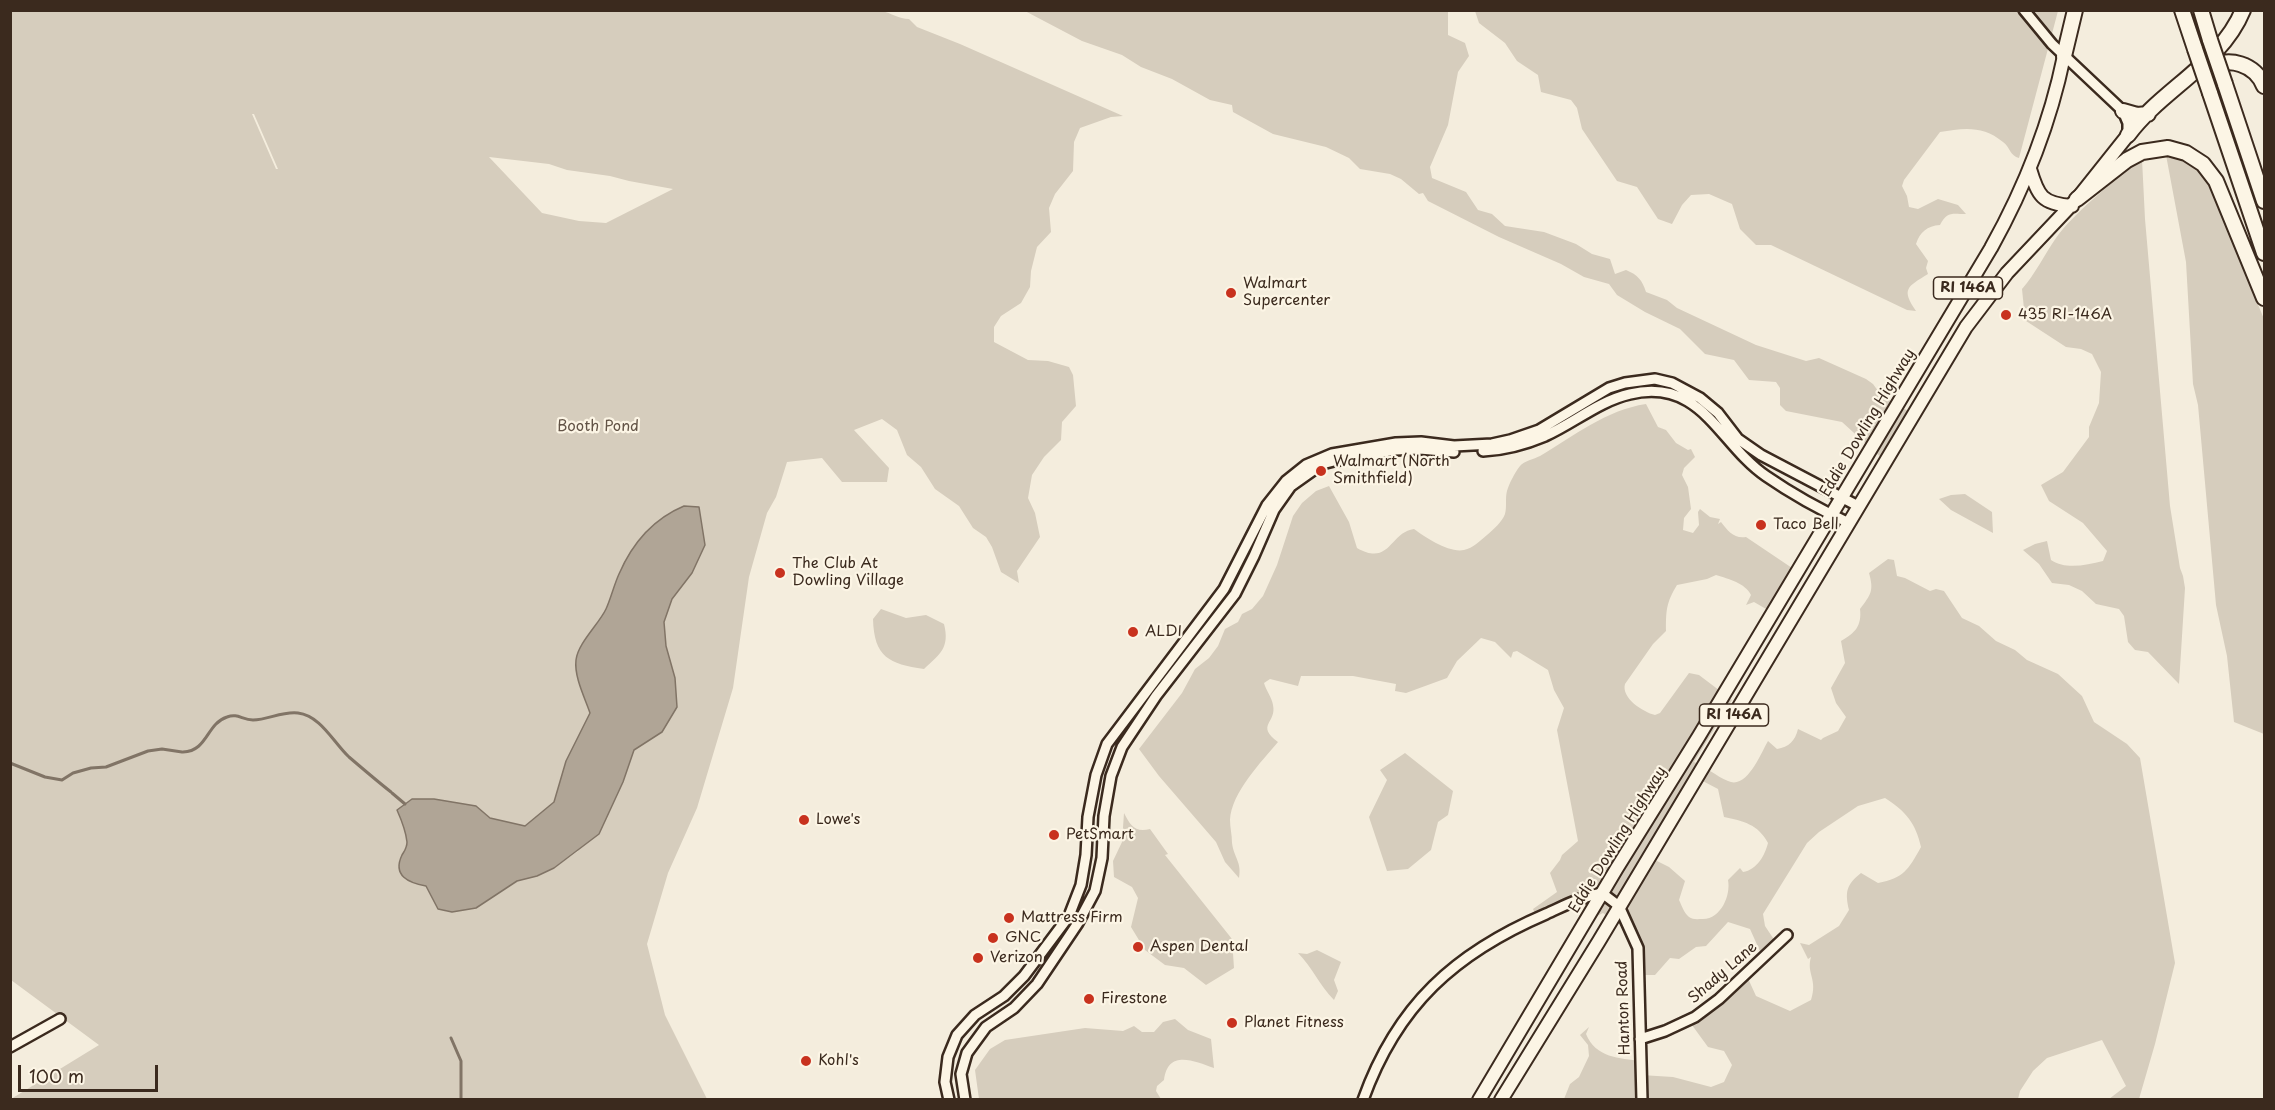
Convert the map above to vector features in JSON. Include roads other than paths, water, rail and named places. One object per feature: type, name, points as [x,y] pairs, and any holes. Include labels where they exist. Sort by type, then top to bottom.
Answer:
[{"type":"highway","name":"RI 146A","points":[[2064,56],[2075,10]]},
{"type":"highway","points":[[2182,10],[2265,253]]},
{"type":"highway","points":[[2201,10],[2265,201]]},
{"type":"highway","name":"RI 146A","points":[[2128,135],[2144,115],[2217,50],[2231,34],[2242,10]]},
{"type":"highway","points":[[2123,111],[2144,115],[2161,107],[2200,75],[2222,62],[2245,66],[2259,77],[2265,86]]},
{"type":"highway","points":[[2075,203],[2127,160],[2142,152],[2168,148],[2186,153],[2203,164],[2216,181],[2265,298]]},
{"type":"main road","name":"Eddie Dowling Highway","points":[[1479,1100],[1602,893],[1700,736],[1830,514],[1978,272],[2008,217],[2030,169],[2051,111],[2064,56]]},
{"type":"main road","name":"RI 146A","points":[[1501,1100],[1976,312],[2007,273],[2075,203],[2128,135]]},
{"type":"main road","points":[[2030,169],[2035,187],[2045,200],[2057,205],[2075,203]]},
{"type":"street","points":[[2024,10],[2064,56],[2123,111],[2127,118],[2128,135]]},
{"type":"street","points":[[949,1100],[945,1082],[948,1057],[957,1035],[975,1015],[1004,996],[1024,976],[1069,916],[1081,885],[1094,785],[1107,744],[1224,589],[1267,505],[1306,465],[1326,456],[1387,444],[1421,442],[1454,446],[1492,444],[1510,440],[1539,430],[1609,388],[1625,383],[1655,379],[1672,383],[1700,398],[1718,413],[1738,439],[1761,455],[1858,506]]},
{"type":"street","points":[[965,1100],[961,1074],[967,1053],[986,1027],[1014,1008],[1037,984],[1072,933],[1095,891],[1102,858],[1104,816],[1111,776],[1122,747],[1156,696],[1234,594],[1274,510],[1291,486],[1322,464],[1395,450],[1420,449],[1455,452],[1497,450],[1544,436],[1614,398],[1650,391],[1670,394],[1696,405],[1712,419],[1739,454],[1765,476],[1849,523]]},
{"type":"street","points":[[1754,467],[1761,455]]},
{"type":"street","points":[[1363,1100],[1382,1052],[1400,1024],[1425,993],[1460,961],[1503,934],[1582,896],[1602,893]]},
{"type":"street","name":"Hanton Road","points":[[1602,893],[1619,906],[1638,948],[1642,1100]]},
{"type":"street","name":"Shady Lane","points":[[1640,1039],[1665,1031],[1695,1017],[1719,999],[1787,935]]},
{"type":"street","points":[[10,1047],[60,1019]]},
{"type":"waterway","points":[[183,752],[197,747],[215,725],[227,717],[253,720],[286,713],[298,713],[320,724],[349,757],[391,792]]},
{"type":"waterway","points":[[10,763],[45,777],[62,780],[73,773],[106,767],[148,751],[162,749],[182,752]]},
{"type":"waterway","points":[[392,793],[405,804]]},
{"type":"waterway","points":[[451,1038],[461,1061],[461,1100]]},
{"type":"place","name":"Walmart Supercenter","points":[[1231,293]]},
{"type":"place","name":"435 RI-146A","points":[[2006,315]]},
{"type":"place","name":"Walmart (North Smithfield)","points":[[1321,471]]},
{"type":"place","name":"Taco Bell","points":[[1761,525]]},
{"type":"place","name":"The Club At Dowling Village","points":[[780,573]]},
{"type":"place","name":"ALDI","points":[[1133,632]]},
{"type":"place","name":"Lowe's","points":[[804,820]]},
{"type":"place","name":"PetSmart","points":[[1054,835]]},
{"type":"place","name":"Mattress Firm","points":[[1009,918]]},
{"type":"place","name":"GNC","points":[[993,938]]},
{"type":"place","name":"Aspen Dental","points":[[1138,947]]},
{"type":"place","name":"Verizon","points":[[978,958]]},
{"type":"place","name":"Firestone","points":[[1089,999]]},
{"type":"place","name":"Planet Fitness","points":[[1232,1023]]},
{"type":"place","name":"Kohl's","points":[[806,1061]]},
{"type":"park label","name":"Booth Pond","points":[[598,427]]}]
